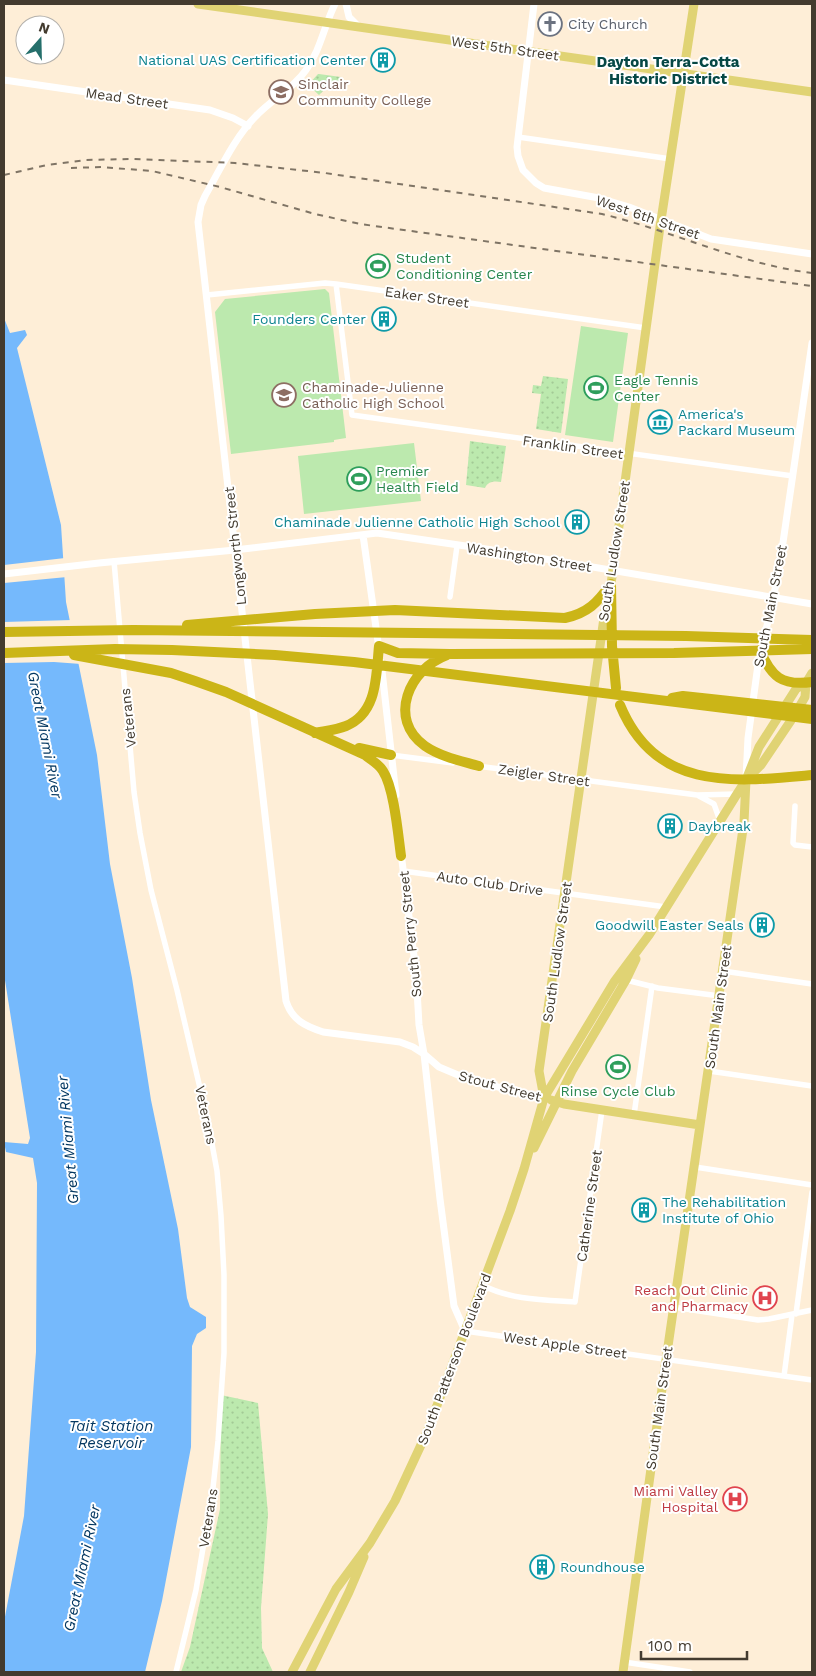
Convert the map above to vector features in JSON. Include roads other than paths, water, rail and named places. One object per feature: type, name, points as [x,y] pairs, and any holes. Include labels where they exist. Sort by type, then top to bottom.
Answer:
[{"type":"highway","points":[[133,630],[270,617],[394,610],[565,618],[587,611],[611,584]]},
{"type":"highway","points":[[611,584],[612,646],[616,688]]},
{"type":"highway","points":[[4,632],[133,630],[732,637],[812,640]]},
{"type":"highway","points":[[315,734],[348,725],[368,705],[375,690],[378,646],[398,652],[450,654],[632,653],[812,649]]},
{"type":"highway","points":[[4,653],[115,649],[163,650],[354,662],[654,700],[683,696],[812,719]]},
{"type":"highway","points":[[760,650],[767,667],[779,678],[794,684],[809,683]]},
{"type":"highway","points":[[51,651],[171,673],[226,692],[315,734],[365,755],[382,769],[390,788],[401,856]]},
{"type":"highway","points":[[450,654],[430,664],[414,680],[406,700],[407,719],[414,735],[425,746],[445,756],[479,766]]},
{"type":"highway","points":[[723,704],[812,710]]},
{"type":"highway","points":[[620,705],[633,731],[645,746],[660,758],[693,774],[722,779],[749,780],[812,775]]},
{"type":"highway","points":[[334,741],[391,755]]},
{"type":"main road","name":"West 5th Street","points":[[198,4],[812,92]]},
{"type":"main road","name":"South Ludlow Street","points":[[544,1098],[539,1071],[694,4]]},
{"type":"main road","name":"South Patterson Boulevard","points":[[524,1169],[556,1101],[626,980],[649,935],[736,794],[746,780],[761,765],[794,716],[805,697],[812,673]]},
{"type":"main road","name":"South Main Street","points":[[623,1672],[673,1307],[744,822],[746,780]]},
{"type":"main road","name":"South Patterson Boulevard","points":[[292,1672],[336,1589],[370,1543],[404,1484],[435,1412],[482,1285],[524,1169],[544,1098],[614,982],[649,935]]},
{"type":"main road","name":"Stout Street","points":[[544,1098],[602,1110],[700,1126]]},
{"type":"main road","name":"South Patterson Boulevard","points":[[310,1672],[349,1592],[370,1543]]},
{"type":"street","points":[[327,22],[336,4]]},
{"type":"street","points":[[346,4],[349,17],[359,27]]},
{"type":"street","name":"West 6th Street","points":[[534,4],[517,147],[520,163],[529,178],[544,188],[599,198],[711,239],[812,254]]},
{"type":"street","name":"Longworth Street","points":[[307,1027],[296,1020],[286,1001],[198,223],[201,205],[224,162],[248,126],[261,112],[291,88],[308,68],[320,46],[327,22]]},
{"type":"street","name":"Mead Street","points":[[4,80],[210,110],[234,118],[248,126]]},
{"type":"street","points":[[518,137],[671,159]]},
{"type":"street","name":"Eaker Street","points":[[206,295],[325,283],[646,328]]},
{"type":"street","name":"Franklin Street","points":[[336,284],[352,416],[793,476]]},
{"type":"street","name":"South Main Street","points":[[746,780],[748,738],[760,650],[774,598],[812,343]]},
{"type":"street","name":"Washington Street","points":[[4,574],[377,533],[812,604]]},
{"type":"street","name":"South Perry Street","points":[[363,535],[386,699],[401,856],[416,972],[419,1024],[440,1199],[454,1306],[465,1331]]},
{"type":"street","points":[[450,598],[458,546]]},
{"type":"street","name":"Veterans","points":[[114,561],[134,792],[140,833],[151,890],[208,1122],[217,1171],[221,1216],[224,1276],[224,1353],[218,1441],[213,1488],[199,1572],[176,1672]]},
{"type":"street","name":"Zeigler Street","points":[[391,755],[697,795],[736,794]]},
{"type":"street","points":[[697,795],[714,804],[720,822]]},
{"type":"street","points":[[795,806],[793,843],[795,845],[812,847]]},
{"type":"street","name":"Auto Club Drive","points":[[403,871],[666,907]]},
{"type":"street","points":[[723,971],[812,984]]},
{"type":"street","points":[[626,980],[652,986],[720,996]]},
{"type":"street","points":[[634,1115],[652,986]]},
{"type":"street","name":"Stout Street","points":[[307,1027],[323,1032],[400,1042],[424,1054],[439,1066],[458,1075],[477,1082],[544,1098]]},
{"type":"street","points":[[709,1071],[812,1086]]},
{"type":"street","name":"Catherine Street","points":[[482,1285],[496,1292],[526,1298],[574,1302],[602,1110]]},
{"type":"street","points":[[695,1167],[812,1185]]},
{"type":"street","points":[[784,1376],[812,1192]]},
{"type":"street","points":[[673,1307],[758,1320],[812,1310]]},
{"type":"street","name":"West Apple Street","points":[[465,1331],[812,1380]]},
{"type":"street","points":[[624,1662],[690,1672]]},
{"type":"water","name":"Tait Station Reservoir","points":[[4,318],[10,333],[25,330],[27,335],[17,348],[61,525],[66,602],[97,755],[110,864],[132,978],[151,1100],[178,1229],[187,1298],[190,1307],[206,1317],[206,1328],[197,1334],[192,1346],[191,1447],[162,1601],[145,1672],[4,1672],[4,1622],[24,1516],[36,1352],[37,1183],[33,1158],[6,1152],[4,1142],[28,1144],[30,1138],[4,974]]},
{"type":"railway","points":[[4,175],[47,165],[86,160],[134,159],[235,163],[325,173],[602,214],[732,255],[785,269],[812,273]]},
{"type":"railway","points":[[71,168],[101,167],[152,171],[360,224],[812,286]]},
{"type":"place","name":"City Church","points":[[550,24]]},
{"type":"place","name":"National UAS Certification Center","points":[[383,60]]},
{"type":"place","name":"Sinclair Community College","points":[[281,92]]},
{"type":"place","name":"Student Conditioning Center","points":[[378,266]]},
{"type":"place","name":"Founders Center","points":[[384,319]]},
{"type":"place","name":"Eagle Tennis Center","points":[[596,388]]},
{"type":"place","name":"Chaminade-Julienne Catholic High School","points":[[284,395]]},
{"type":"place","name":"America's Packard Museum","points":[[660,422]]},
{"type":"place","name":"Premier Health Field","points":[[359,479]]},
{"type":"place","name":"Chaminade Julienne Catholic High School","points":[[577,522]]},
{"type":"place","name":"Daybreak","points":[[670,826]]},
{"type":"place","name":"Goodwill Easter Seals","points":[[762,925]]},
{"type":"place","name":"Rinse Cycle Club","points":[[618,1067]]},
{"type":"place","name":"The Rehabilitation Institute of Ohio","points":[[644,1210]]},
{"type":"place","name":"Reach Out Clinic and Pharmacy","points":[[765,1298]]},
{"type":"place","name":"Miami Valley Hospital","points":[[735,1499]]},
{"type":"place","name":"Roundhouse","points":[[542,1567]]},
{"type":"district","name":"Dayton Terra-Cotta Historic District","points":[[668,70]]},
{"type":"water label","name":"Great Miami River","points":[[45,735]]},
{"type":"water label","name":"Great Miami River","points":[[68,1140]]},
{"type":"water label","name":"Great Miami River","points":[[82,1568]]}]
